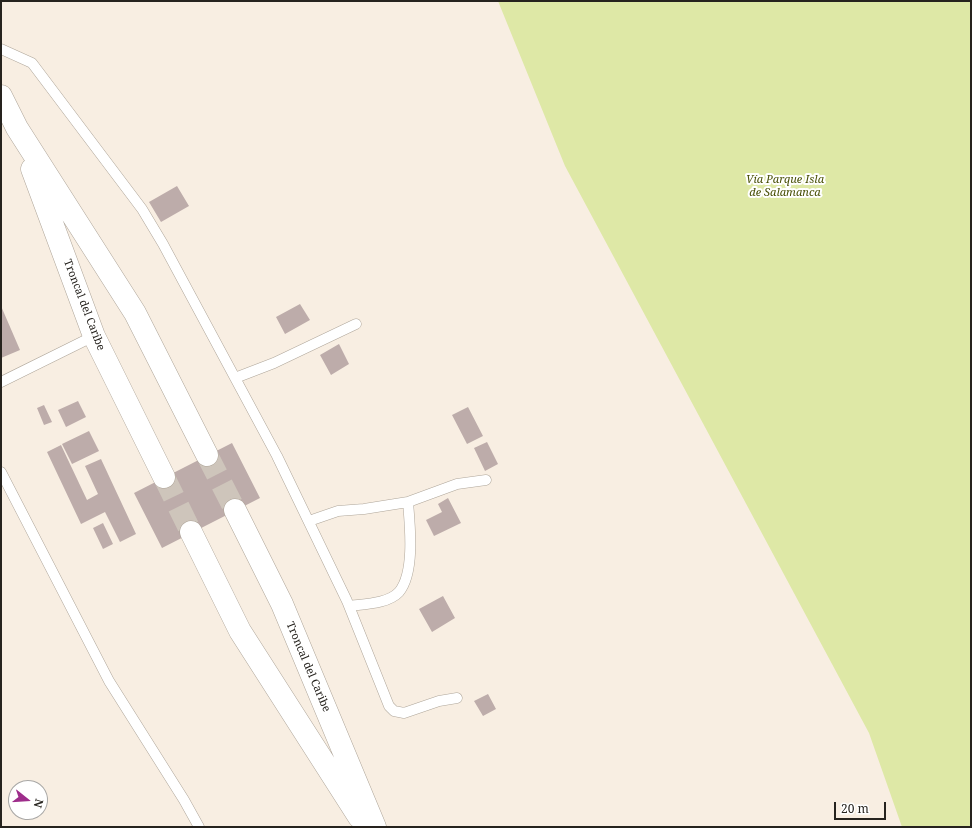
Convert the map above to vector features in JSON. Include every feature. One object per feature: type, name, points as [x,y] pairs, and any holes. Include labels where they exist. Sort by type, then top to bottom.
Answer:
[{"type":"highway","name":"Troncal del Caribe","points":[[1,96],[18,128],[135,313],[207,455]]},
{"type":"highway","name":"Troncal del Caribe","points":[[18,128],[94,336],[164,477]]},
{"type":"highway","name":"Troncal del Caribe","points":[[234,510],[282,604],[375,827]]},
{"type":"highway","points":[[191,532],[240,631],[366,827]]},
{"type":"lane","points":[[1,48],[32,63],[142,209],[277,456],[349,606],[385,697],[392,709],[404,713],[433,703],[457,698]]},
{"type":"lane","points":[[235,378],[274,362],[356,324]]},
{"type":"lane","points":[[1,382],[94,336]]},
{"type":"lane","points":[[1,472],[109,681],[184,800],[199,827]]},
{"type":"lane","points":[[309,521],[338,511],[364,509],[408,502],[457,484],[486,480]]},
{"type":"lane","points":[[349,606],[386,600],[398,593],[405,580],[412,543],[408,502]]},
{"type":"green space","name":"Vía Parque Isla de Salamanca","points":[[498,1],[971,1],[971,827],[902,827],[869,733],[565,166]]},
{"type":"building","points":[[177,186],[189,206],[161,222],[149,202]]},
{"type":"building","points":[[300,304],[310,320],[285,334],[276,317]]},
{"type":"building","points":[[1,306],[20,350],[1,358]]},
{"type":"building","points":[[339,344],[349,364],[331,375],[320,355]]},
{"type":"building","points":[[78,401],[86,417],[66,427],[58,410]]},
{"type":"building","points":[[44,405],[52,422],[44,425],[37,408]]},
{"type":"building","points":[[468,407],[483,436],[467,444],[452,415]]},
{"type":"building","points":[[89,431],[99,451],[72,464],[62,444]]},
{"type":"building","points":[[487,442],[498,464],[485,471],[474,448]]},
{"type":"building","points":[[232,443],[260,498],[162,548],[134,493]]},
{"type":"building","points":[[61,445],[87,500],[98,494],[85,466],[101,459],[136,534],[120,542],[105,512],[81,524],[47,452]]},
{"type":"building","points":[[448,498],[461,523],[434,536],[426,520],[442,512],[438,504]]},
{"type":"building","points":[[103,523],[113,544],[103,549],[93,528]]},
{"type":"building","points":[[443,596],[455,618],[432,632],[419,609]]},
{"type":"building","points":[[488,694],[496,709],[483,716],[474,701]]},
{"type":"tunnel","points":[[207,455],[235,510]]},
{"type":"tunnel","points":[[164,477],[191,532]]}]
